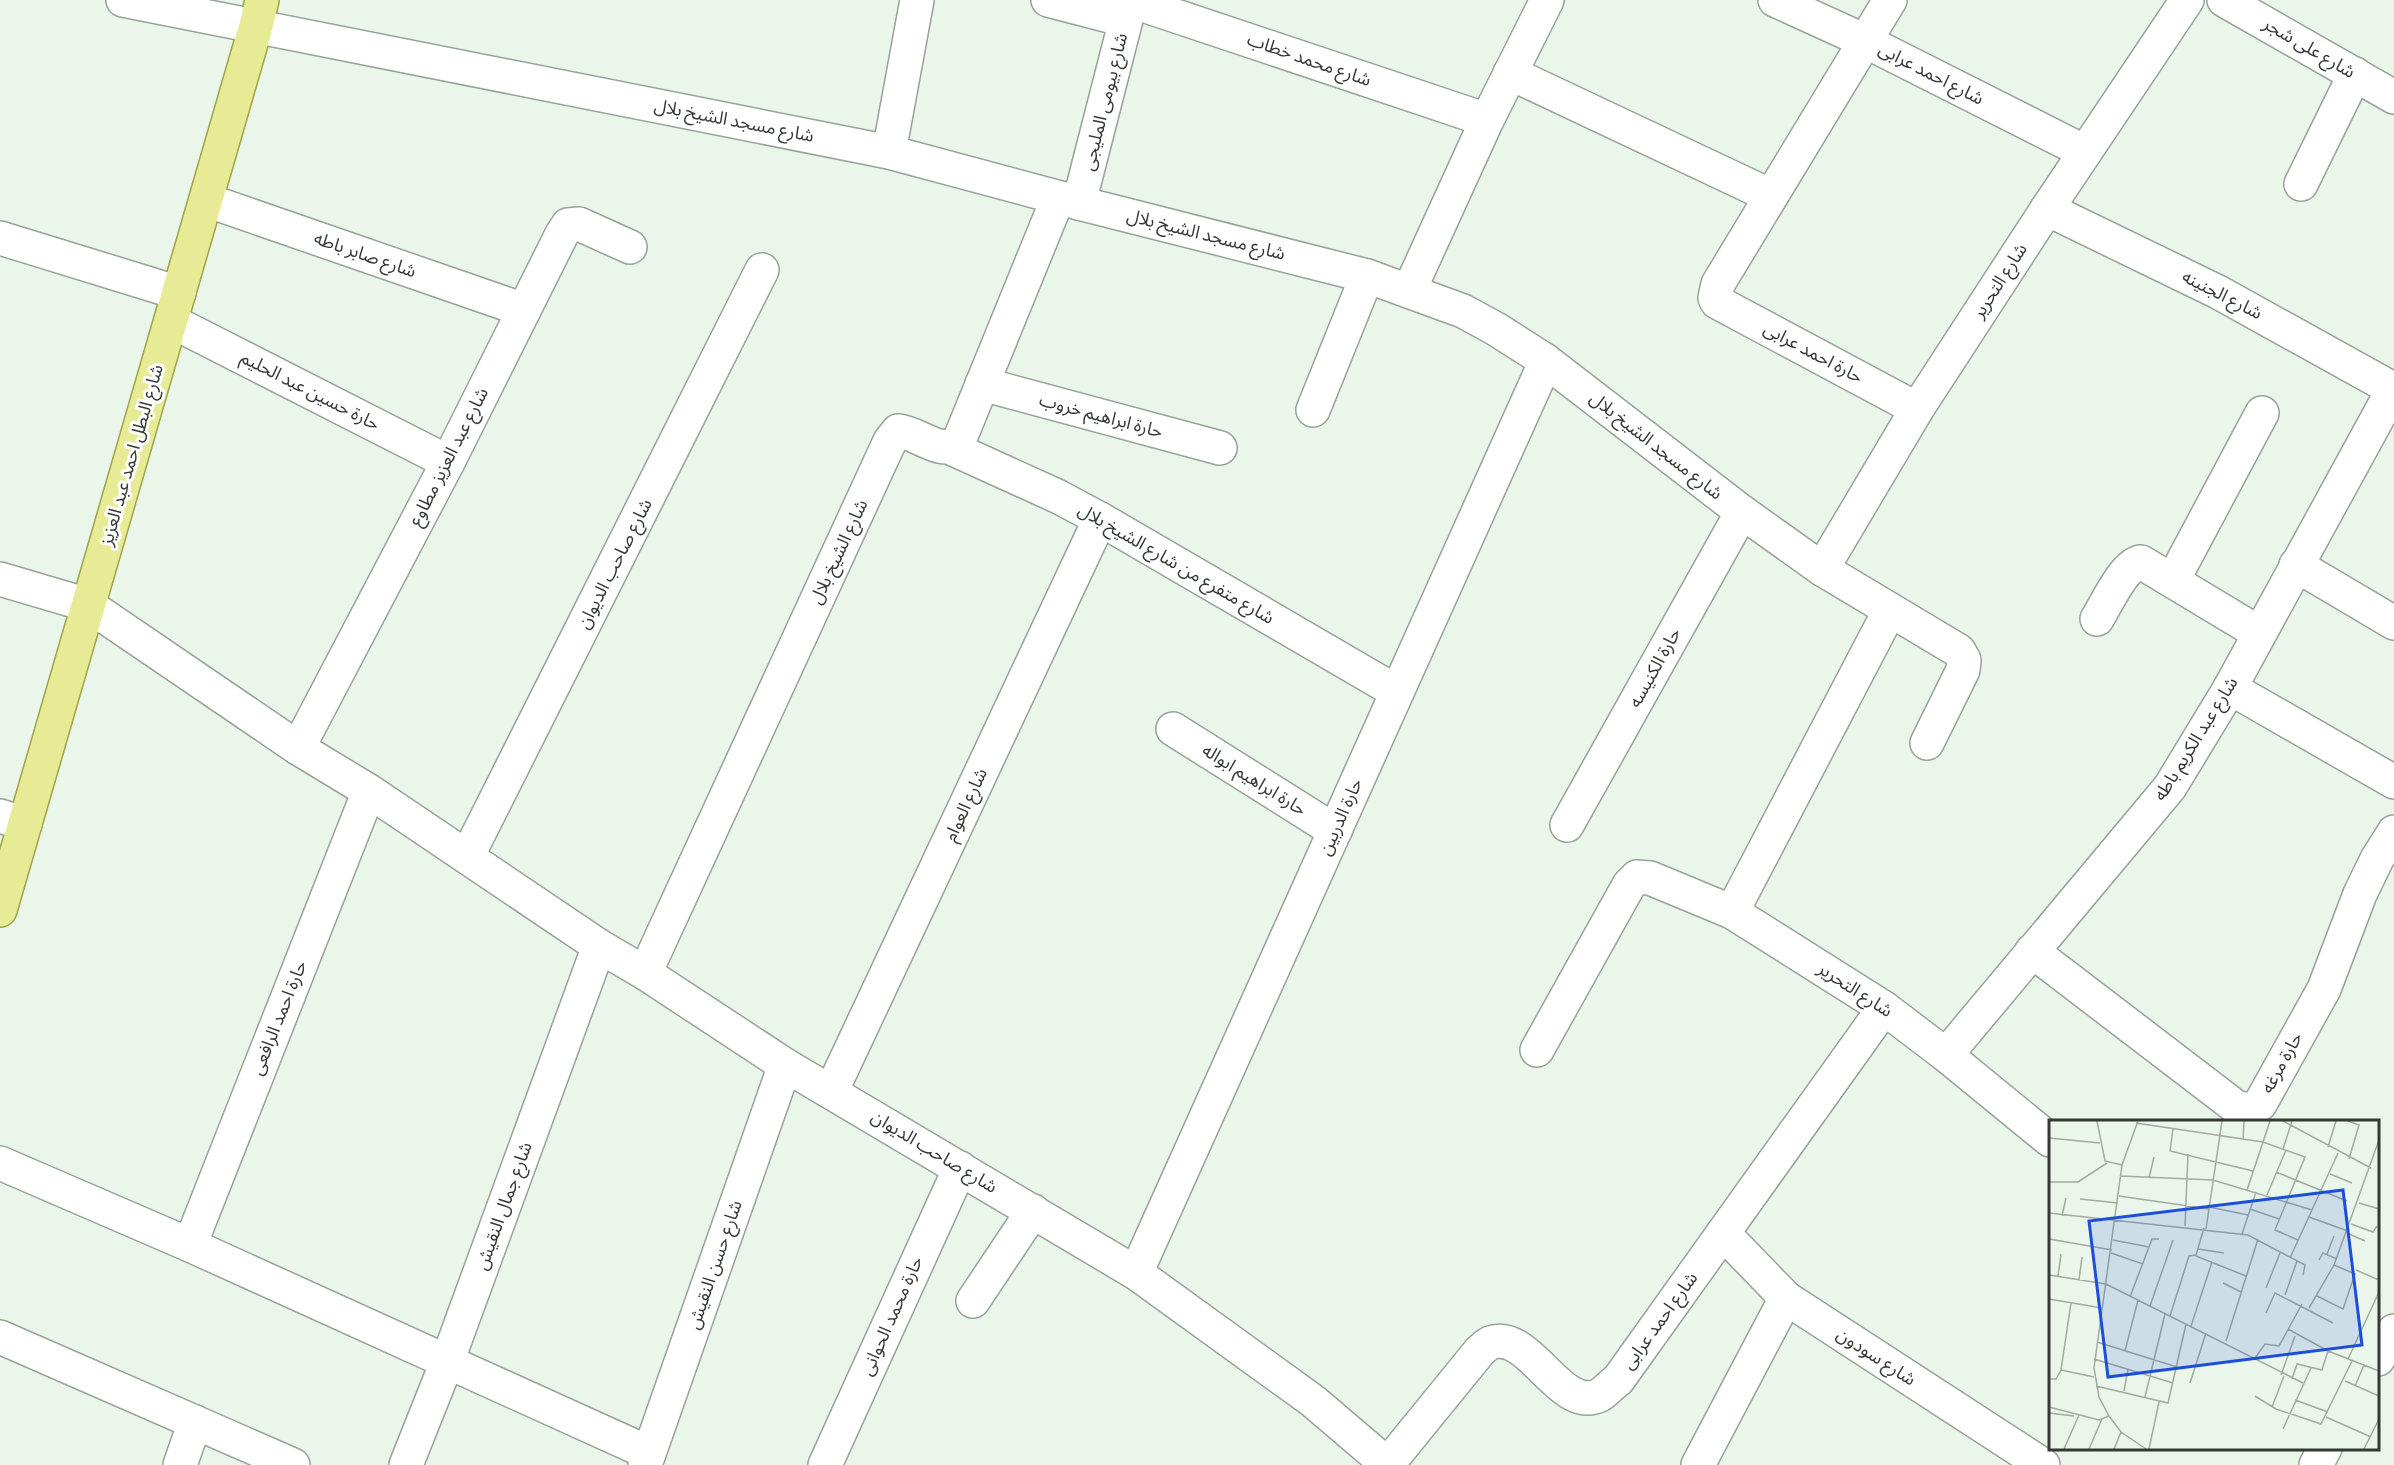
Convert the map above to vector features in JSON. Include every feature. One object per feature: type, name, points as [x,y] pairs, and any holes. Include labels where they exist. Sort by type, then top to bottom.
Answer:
[{"type":"main road","name":"شارع البطل احمد عبد العزيز","points":[[0,910],[13,820],[88,605],[207,200],[259,13]]},
{"type":"street","name":"شارع مسجد الشيخ بلال","points":[[123,0],[259,13],[889,152],[1069,201],[1367,276],[1463,311],[1546,361],[1742,512],[1822,569],[1959,651],[1964,660],[1963,670],[1927,742]]},
{"type":"street","points":[[889,152],[917,0]]},
{"type":"street","name":"شارع محمد خطاب","points":[[1048,0],[1129,7],[1487,120]]},
{"type":"street","points":[[1409,291],[1487,120],[1547,0]]},
{"type":"street","name":"شارع احمد عرابى","points":[[1775,0],[1865,40],[2085,152]]},
{"type":"street","points":[[1510,74],[1772,196],[1890,0]]},
{"type":"street","name":"شارع التحرير","points":[[1822,569],[1917,409],[2187,0]]},
{"type":"street","name":"شارع على شجر","points":[[2224,0],[2394,97]]},
{"type":"street","name":"شارع بيومى المليجى","points":[[1069,201],[1129,7]]},
{"type":"street","points":[[2301,184],[2355,74]]},
{"type":"street","name":"حارة احمد عرابى","points":[[1772,196],[1715,292],[1717,302],[1917,409]]},
{"type":"street","name":"شارع صابر باطه","points":[[207,200],[524,310]]},
{"type":"street","points":[[949,447],[958,441],[982,384],[1069,201]]},
{"type":"street","name":"شارع الجنينه","points":[[2047,209],[2218,292],[2391,399]]},
{"type":"street","name":"شارع عبد العزيز مطاوع","points":[[298,748],[448,462],[562,234],[568,225],[579,224],[630,248]]},
{"type":"street","name":"حارة حسين عبد الحليم","points":[[0,238],[175,307],[448,462]]},
{"type":"street","name":"شارع صاحب الديوان","points":[[467,857],[762,270]]},
{"type":"street","points":[[1313,410],[1367,276]]},
{"type":"street","name":"حارة الدربين","points":[[1136,1273],[1546,361]]},
{"type":"street","name":"حارة ابراهيم خروب","points":[[982,384],[1220,448]]},
{"type":"street","name":"شارع عبد الكريم باطه","points":[[1946,1054],[2170,787],[2230,688],[2296,565],[2391,399]]},
{"type":"street","points":[[2173,580],[2262,413]]},
{"type":"street","name":"شارع الشيخ بلال","points":[[645,973],[894,434],[898,431],[905,432],[944,448],[949,447]]},
{"type":"street","name":"شارع متفرع من شارع الشيخ بلال","points":[[949,447],[1059,497],[1100,519],[1397,692]]},
{"type":"street","name":"حارة الكنيسه","points":[[1567,825],[1742,512]]},
{"type":"street","name":"شارع العوام","points":[[831,1092],[1100,519]]},
{"type":"street","points":[[2097,619],[2127,570],[2135,563],[2146,563],[2259,633]]},
{"type":"street","points":[[2296,565],[2394,623]]},
{"type":"street","name":"شارع صاحب الديوان","points":[[0,579],[88,605],[298,748],[369,791],[599,946],[645,973],[785,1065],[1136,1273],[1313,1401],[1388,1465]]},
{"type":"street","points":[[1732,912],[1890,610]]},
{"type":"street","points":[[2230,688],[2394,782]]},
{"type":"street","name":"حارة ابراهيم ابواله","points":[[1173,729],[1335,831]]},
{"type":"street","name":"حارة احمد الرافعى","points":[[189,1245],[369,791]]},
{"type":"street","name":"حارة مرغه","points":[[2031,951],[2236,1107],[2245,1110],[2253,1109],[2260,1104],[2324,989],[2360,894],[2377,859],[2394,832]]},
{"type":"street","name":"شارع التحرير","points":[[1537,1050],[1629,885],[1637,877],[1650,878],[1732,912],[1884,1008],[1946,1054],[2049,1139]]},
{"type":"street","name":"شارع جمال النقيش","points":[[406,1465],[447,1362],[599,946]]},
{"type":"street","name":"شارع احمد عرابى","points":[[1388,1465],[1479,1352],[1490,1343],[1509,1343],[1522,1349],[1569,1392],[1585,1398],[1600,1395],[1618,1380],[1884,1008]]},
{"type":"street","name":"شارع حسن النقيش","points":[[647,1459],[785,1065]]},
{"type":"street","points":[[0,1163],[189,1245],[447,1362],[647,1459]]},
{"type":"street","name":"حارة محمد الحوانى","points":[[825,1465],[960,1168]]},
{"type":"street","points":[[973,1301],[1033,1211]]},
{"type":"street","name":"شارع سودون","points":[[1723,1233],[1786,1298],[2043,1465]]},
{"type":"street","points":[[1698,1465],[1786,1298]]},
{"type":"street","points":[[0,1337],[293,1465]]},
{"type":"street","points":[[180,1465],[195,1422]]},
{"type":"street","points":[[2316,1465],[2324,1450]]}]
